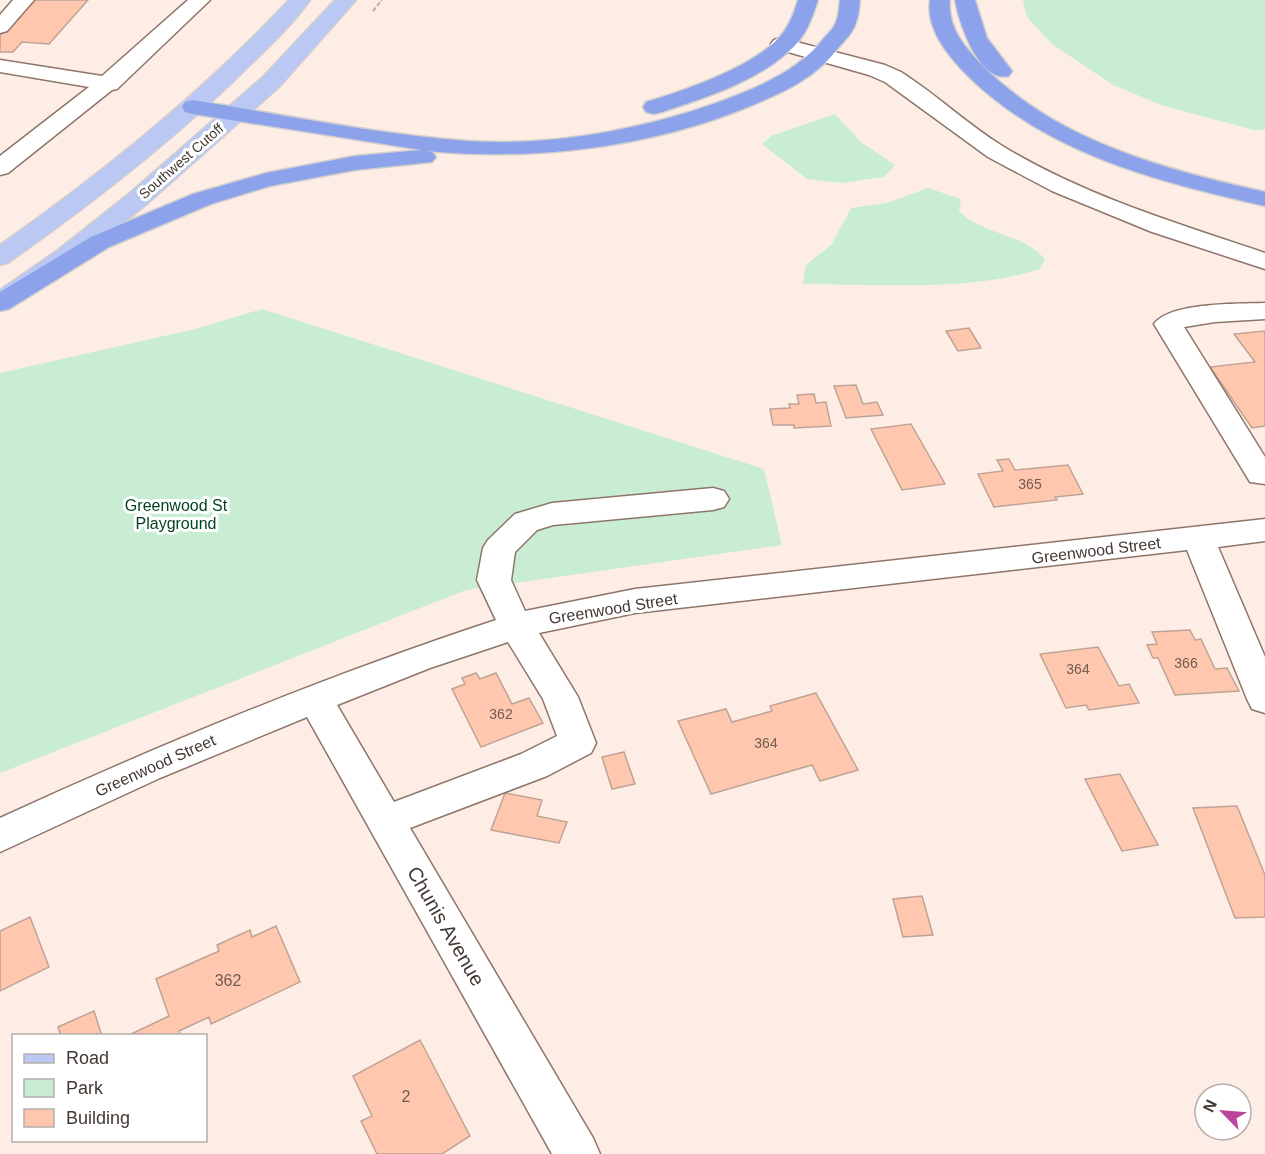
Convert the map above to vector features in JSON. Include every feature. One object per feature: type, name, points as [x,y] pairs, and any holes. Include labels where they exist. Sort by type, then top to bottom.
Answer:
[{"type":"highway","points":[[542,124],[631,113],[689,97],[754,66],[791,38],[808,0]]},
{"type":"highway","points":[[0,303],[100,242],[202,200],[266,180],[355,163],[589,141],[659,129],[713,113],[768,91],[811,66],[846,24],[850,0]]},
{"type":"highway","points":[[940,0],[938,6],[943,25],[954,47],[1010,102],[1048,125],[1100,151],[1161,173],[1265,199]]},
{"type":"highway","points":[[965,0],[968,18],[975,37],[989,58],[1009,78],[1042,101],[1072,119],[1120,141],[1220,174],[1265,183]]},
{"type":"highway","points":[[212,90],[444,124]]},
{"type":"highway","points":[[193,107],[400,141],[470,148],[528,147]]},
{"type":"main road","name":"Southwest Cutoff","points":[[0,256],[129,161],[193,107],[300,0]]},
{"type":"main road","name":"Southwest Cutoff","points":[[0,303],[67,255],[130,205],[255,96],[305,46],[346,0]]},
{"type":"street","points":[[0,27],[24,0]]},
{"type":"street","points":[[0,168],[109,84],[153,46],[200,0]]},
{"type":"street","points":[[781,44],[877,70],[907,84],[995,152],[1048,181],[1114,210],[1265,261]]},
{"type":"street","points":[[0,66],[109,84]]},
{"type":"street","points":[[1262,476],[1168,324],[1210,314],[1265,311]]},
{"type":"street","points":[[386,821],[534,765],[578,743],[560,697],[532,649],[516,627],[494,580],[499,548],[526,522],[552,514],[713,499]]},
{"type":"street","name":"Greenwood Street","points":[[0,836],[147,767],[314,698],[454,646],[561,615],[635,601],[1265,530]]},
{"type":"street","points":[[1198,538],[1265,699]]},
{"type":"street","name":"Chunis Avenue","points":[[314,698],[577,1154]]},
{"type":"green space","points":[[1023,0],[1265,0],[1265,130],[1254,130],[1164,106],[1113,85],[1052,44],[1027,17]]},
{"type":"green space","points":[[835,114],[861,142],[895,165],[884,177],[841,183],[807,179],[762,144],[771,136]]},
{"type":"green space","points":[[928,188],[961,199],[959,211],[969,219],[1036,250],[1045,259],[1040,269],[983,281],[953,284],[803,284],[805,266],[832,244],[851,208],[887,203]]},
{"type":"green space","name":"Greenwood St Playground","points":[[262,309],[764,469],[782,545],[466,590],[0,773],[0,373],[195,329]]},
{"type":"building","points":[[33,0],[88,0],[49,44],[22,42],[13,52],[0,52],[0,35]]},
{"type":"building","points":[[969,328],[981,348],[958,351],[946,331]]},
{"type":"building","points":[[1265,331],[1265,426],[1252,428],[1210,367],[1255,362],[1234,334]]},
{"type":"building","points":[[856,385],[863,404],[877,402],[883,415],[846,418],[834,386]]},
{"type":"building","points":[[814,394],[816,403],[826,402],[831,426],[794,428],[794,425],[773,425],[770,409],[790,408],[789,404],[799,404],[797,395]]},
{"type":"building","points":[[911,424],[945,484],[902,490],[871,429]]},
{"type":"building","points":[[1009,459],[1015,470],[1068,465],[1083,494],[1055,497],[1057,500],[994,507],[978,474],[1003,471],[997,460]]},
{"type":"building","points":[[1190,630],[1195,640],[1201,639],[1215,669],[1227,668],[1239,691],[1175,695],[1158,658],[1153,658],[1147,645],[1157,644],[1152,632]]},
{"type":"building","points":[[1098,647],[1119,686],[1129,684],[1139,703],[1089,710],[1086,705],[1066,708],[1040,654]]},
{"type":"building","points":[[476,673],[480,679],[496,673],[512,704],[529,698],[543,723],[481,747],[452,689],[465,684],[462,678]]},
{"type":"building","points":[[816,693],[858,770],[820,781],[812,765],[711,794],[678,721],[726,709],[732,722],[772,711],[770,706]]},
{"type":"building","points":[[624,752],[635,784],[612,789],[602,757]]},
{"type":"building","points":[[1120,774],[1158,845],[1122,851],[1085,779]]},
{"type":"building","points":[[505,793],[542,800],[537,816],[567,822],[559,843],[491,830]]},
{"type":"building","points":[[1237,806],[1265,875],[1265,917],[1235,918],[1193,808]]},
{"type":"building","points":[[922,896],[933,935],[903,937],[893,899]]},
{"type":"building","points":[[30,917],[49,967],[0,991],[0,931]]},
{"type":"building","points":[[276,926],[300,982],[211,1024],[209,1017],[179,1031],[180,1034],[131,1034],[169,1016],[156,979],[219,951],[217,945],[250,930],[252,937]]},
{"type":"building","points":[[94,1011],[101,1034],[60,1034],[58,1027]]},
{"type":"building","points":[[420,1040],[470,1136],[442,1154],[377,1154],[361,1121],[372,1116],[353,1076]]}]
